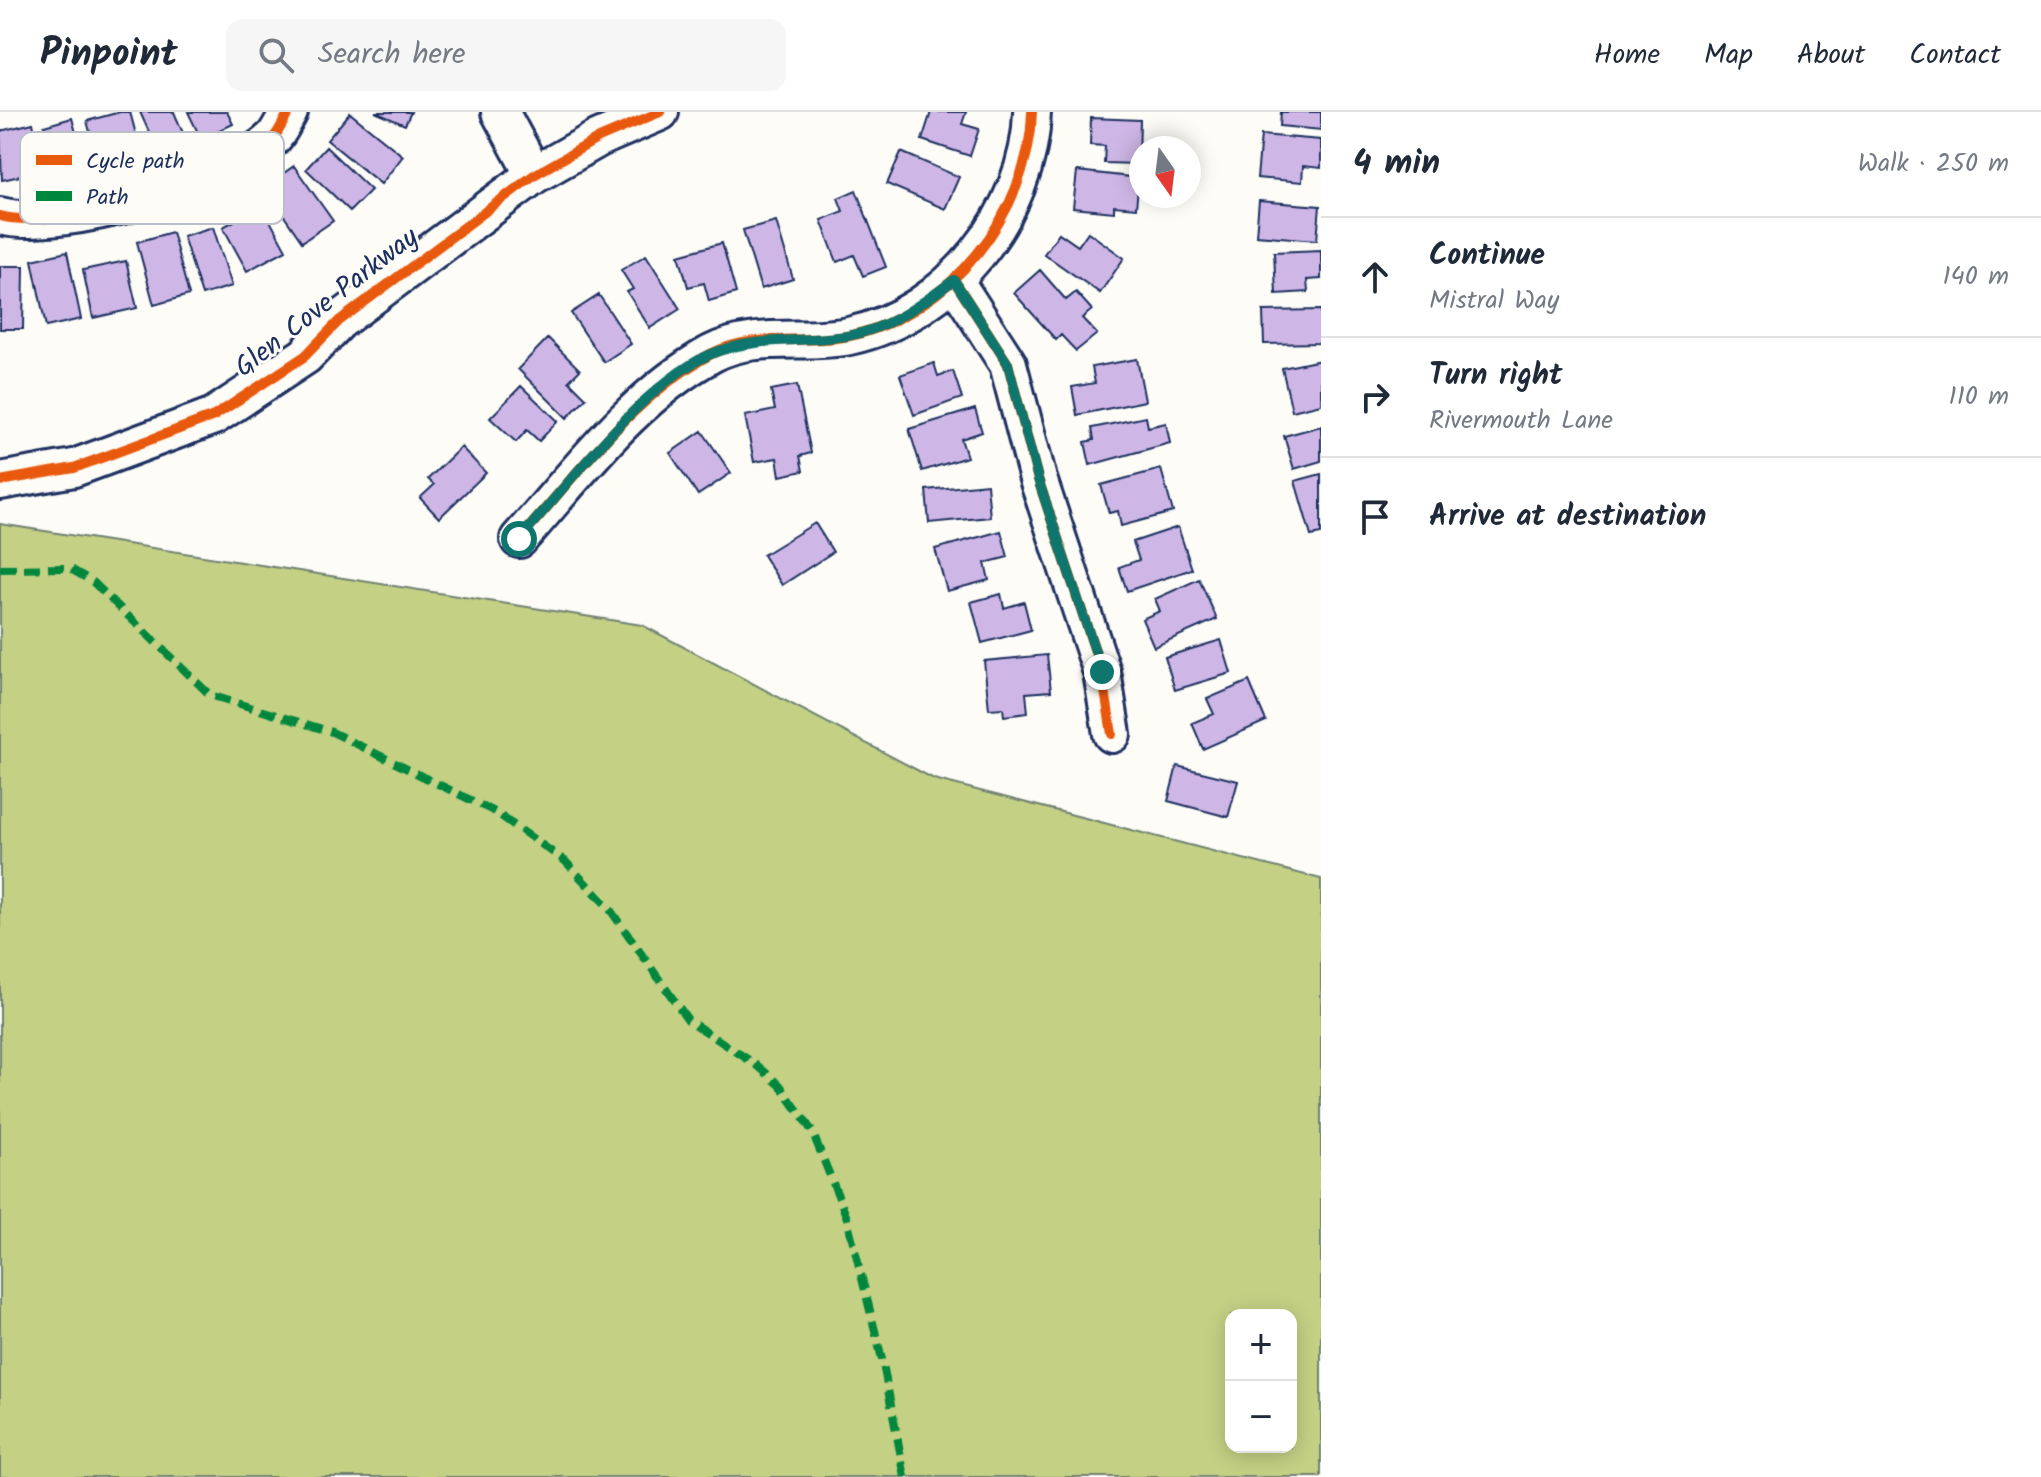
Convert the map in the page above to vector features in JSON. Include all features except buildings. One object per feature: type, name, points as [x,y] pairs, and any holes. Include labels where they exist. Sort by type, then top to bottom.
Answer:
[{"type":"street","points":[[277,132],[289,112]]},
{"type":"street","points":[[500,112],[534,175]]},
{"type":"street","name":"Glen Cove Parkway","points":[[0,481],[74,468],[214,416],[305,356],[339,321],[534,175],[599,138],[660,112]]},
{"type":"street","points":[[519,539],[641,404],[676,375],[716,352],[749,343],[849,336],[891,321],[954,280],[1007,209],[1024,171],[1032,112]]},
{"type":"street","points":[[954,280],[1008,364],[1038,479],[1102,672],[1112,734]]},
{"type":"green space","points":[[0,524],[642,625],[934,779],[1321,879],[1321,1477],[0,1477]]},
{"type":"marked path","points":[[0,569],[69,568],[93,582],[210,695],[332,732],[495,812],[565,861],[609,908],[688,1020],[758,1066],[780,1085],[812,1131],[847,1218],[882,1359],[905,1477]]},
{"type":"cycle path","points":[[277,132],[289,112]]},
{"type":"cycle path","points":[[0,481],[74,468],[214,416],[305,356],[339,321],[534,175],[599,138],[660,112]]},
{"type":"cycle path","points":[[519,539],[632,414],[656,392],[711,354],[744,343],[849,336],[885,324],[920,306],[950,282],[977,254],[1000,221],[1017,186],[1028,149],[1032,112]]},
{"type":"cycle path","points":[[0,216],[20,218]]},
{"type":"cycle path","points":[[954,280],[1008,364],[1038,479],[1102,672],[1112,734]]},
{"type":"route","points":[[519,539],[641,404],[676,375],[716,352],[749,343],[849,336],[891,321],[924,303],[954,280],[1008,364],[1038,479],[1102,672]]}]
